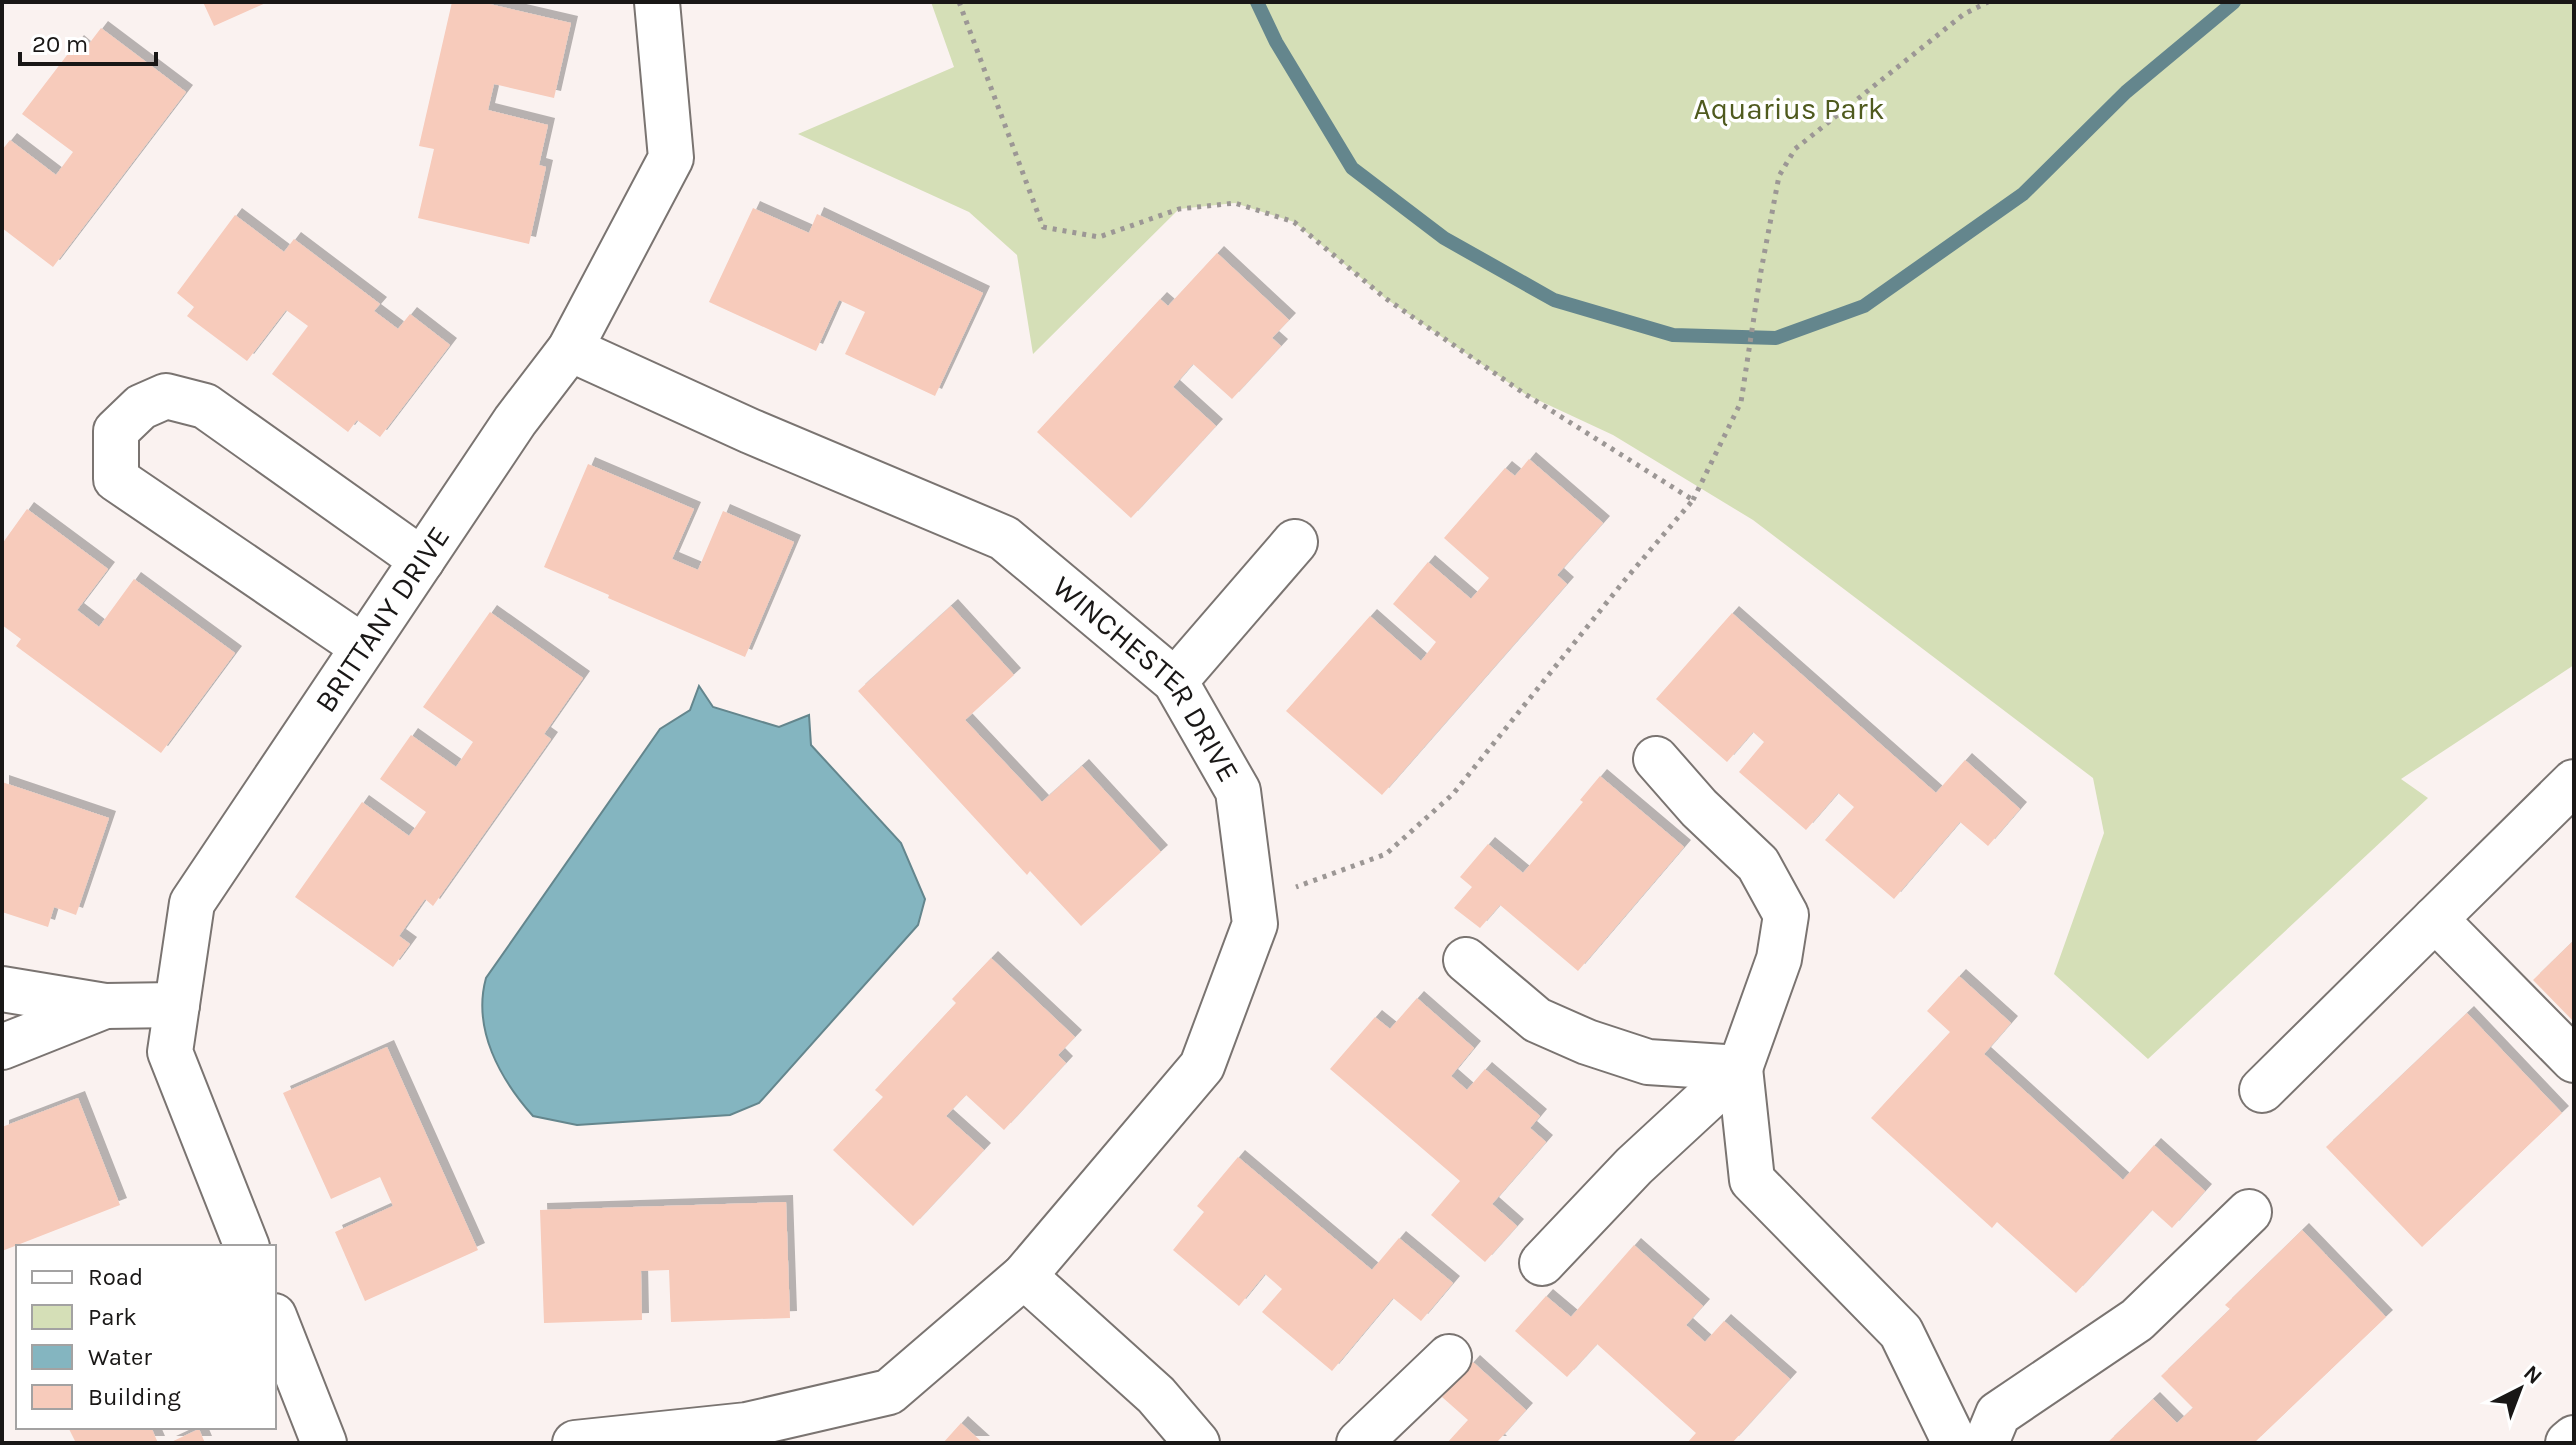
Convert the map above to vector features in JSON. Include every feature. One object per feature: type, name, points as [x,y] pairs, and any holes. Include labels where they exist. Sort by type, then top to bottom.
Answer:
[{"type":"street","name":"BRITTANY DRIVE","points":[[246,1245],[170,1052],[192,903],[515,421],[570,349],[671,158],[657,2]]},
{"type":"street","name":"WINCHESTER DRIVE","points":[[570,349],[750,431],[1004,538],[1175,681],[1238,791],[1255,924],[1202,1066],[1024,1276],[889,1392],[747,1425],[575,1443]]},
{"type":"street","points":[[363,647],[116,479],[116,431],[141,407],[166,396],[205,406],[422,560]]},
{"type":"street","points":[[1175,681],[1295,542]]},
{"type":"street","points":[[1656,759],[1699,808],[1758,864],[1786,915],[1779,959],[1740,1068],[1752,1180],[1901,1332],[1955,1443]]},
{"type":"street","points":[[2262,1090],[2574,782]]},
{"type":"street","points":[[2435,919],[2574,1060]]},
{"type":"street","points":[[1466,960],[1537,1020],[1587,1042],[1648,1062],[1740,1068]]},
{"type":"street","points":[[2,989],[105,1006],[177,1005]]},
{"type":"street","points":[[2,1047],[105,1006]]},
{"type":"street","points":[[1542,1263],[1634,1166],[1740,1068]]},
{"type":"street","points":[[1986,1443],[1998,1414],[2137,1320],[2249,1212]]},
{"type":"street","points":[[1024,1276],[1156,1395],[1197,1443]]},
{"type":"street","points":[[276,1321],[324,1443]]},
{"type":"street","points":[[1359,1443],[1449,1357]]},
{"type":"street","points":[[2568,1443],[2574,1438]]},
{"type":"path","points":[[959,2],[1043,227],[1099,237],[1179,209],[1235,203],[1294,222],[1385,298],[1525,394],[1693,500]]},
{"type":"path","points":[[1251,887],[1296,887],[1386,854],[1453,794],[1693,500],[1741,402],[1779,176],[1795,149],[1964,14],[1988,2]]},
{"type":"green space","name":"Aquarius Park","points":[[931,2],[2574,2],[2574,665],[2401,779],[2428,798],[2148,1059],[2054,974],[2104,833],[2093,778],[1753,520],[1613,435],[1525,394],[1385,298],[1294,222],[1235,203],[1179,209],[1033,354],[1017,255],[969,212],[798,134],[954,67]]},
{"type":"water","points":[[699,686],[713,707],[779,727],[809,715],[811,745],[901,843],[925,899],[918,925],[759,1103],[730,1115],[577,1125],[533,1116],[510,1086],[492,1052],[483,1016],[486,978],[660,729],[690,710]]},
{"type":"building","points":[[203,2],[268,2],[214,26]]},
{"type":"building","points":[[452,2],[481,2],[571,23],[554,98],[494,84],[488,110],[548,125],[539,165],[546,167],[529,244],[418,218],[434,149],[419,146]]},
{"type":"building","points":[[101,28],[186,92],[53,267],[2,228],[2,150],[10,140],[56,175],[73,152],[22,114],[77,42],[85,49]]},
{"type":"building","points":[[753,208],[809,233],[817,214],[983,293],[935,396],[845,354],[865,312],[839,300],[816,351],[709,302]]},
{"type":"building","points":[[235,215],[284,252],[294,239],[380,304],[374,311],[398,329],[410,314],[450,345],[380,437],[357,420],[348,432],[272,374],[308,326],[286,310],[247,361],[187,316],[194,307],[177,293]]},
{"type":"building","points":[[1217,253],[1289,320],[1272,338],[1281,346],[1232,399],[1193,364],[1173,387],[1216,426],[1131,518],[1037,432],[1160,299],[1168,306]]},
{"type":"building","points":[[1529,459],[1603,523],[1557,575],[1567,584],[1382,795],[1286,711],[1370,616],[1421,661],[1436,642],[1393,604],[1428,562],[1471,599],[1489,578],[1444,538],[1505,468],[1515,476]]},
{"type":"building","points":[[588,464],[694,509],[672,559],[698,570],[723,511],[794,542],[745,657],[544,567]]},
{"type":"building","points":[[27,509],[108,569],[77,610],[99,627],[134,579],[235,653],[161,753],[16,646],[21,639],[2,625],[2,544]]},
{"type":"building","points":[[951,606],[1014,675],[965,720],[1042,802],[1082,766],[1161,852],[1081,926],[1030,871],[1027,875],[858,691]]},
{"type":"building","points":[[490,612],[583,678],[544,734],[551,739],[433,906],[425,899],[399,936],[410,944],[393,967],[295,897],[362,802],[409,836],[426,812],[380,779],[411,735],[456,767],[473,742],[423,707]]},
{"type":"building","points":[[1732,613],[1936,793],[1965,760],[2020,809],[1988,846],[1960,822],[1894,899],[1825,840],[1854,807],[1838,793],[1806,830],[1739,772],[1764,742],[1753,732],[1727,762],[1656,699]]},
{"type":"building","points":[[1600,776],[1684,847],[1578,971],[1500,905],[1480,928],[1454,908],[1472,887],[1460,877],[1488,844],[1523,873],[1583,802],[1580,800]]},
{"type":"building","points":[[2,782],[109,818],[76,915],[54,907],[48,927],[2,912]]},
{"type":"building","points":[[2574,940],[2574,1022],[2533,980]]},
{"type":"building","points":[[991,958],[1075,1037],[1058,1055],[1066,1063],[1004,1130],[966,1095],[946,1116],[984,1150],[913,1226],[833,1150],[883,1097],[875,1090],[956,1003],[952,999]]},
{"type":"building","points":[[1959,976],[2011,1023],[1984,1054],[2123,1180],[2154,1145],[2205,1191],[2172,1228],[2152,1210],[2076,1293],[1997,1222],[1992,1228],[1871,1118],[1950,1032],[1927,1011]]},
{"type":"building","points":[[1417,998],[1474,1048],[1451,1076],[1467,1090],[1485,1069],[1540,1116],[1530,1128],[1546,1142],[1492,1204],[1517,1226],[1485,1262],[1431,1215],[1460,1181],[1330,1069],[1375,1017],[1390,1029]]},
{"type":"building","points":[[2467,1013],[2562,1113],[2422,1247],[2326,1147]]},
{"type":"building","points":[[387,1047],[478,1250],[365,1301],[335,1232],[393,1206],[380,1177],[331,1199],[283,1093]]},
{"type":"building","points":[[78,1098],[120,1205],[2,1251],[2,1127]]},
{"type":"building","points":[[1238,1157],[1372,1270],[1399,1238],[1453,1283],[1421,1321],[1393,1298],[1332,1371],[1262,1312],[1282,1289],[1265,1274],[1239,1306],[1173,1250],[1204,1212],[1197,1206]]},
{"type":"building","points":[[786,1202],[790,1318],[671,1322],[669,1270],[641,1271],[642,1320],[544,1323],[540,1210]]},
{"type":"building","points":[[2302,1230],[2386,1317],[2254,1443],[2107,1443],[2153,1399],[2177,1423],[2193,1408],[2161,1376],[2230,1309],[2225,1305]]},
{"type":"building","points":[[1634,1245],[1703,1306],[1686,1325],[1705,1342],[1724,1321],[1790,1379],[1732,1443],[1687,1443],[1696,1433],[1597,1344],[1567,1377],[1515,1331],[1546,1296],[1571,1317]]},
{"type":"building","points":[[1473,1362],[1526,1410],[1498,1441],[1500,1443],[1447,1443],[1468,1420],[1442,1397]]},
{"type":"building","points":[[961,1423],[983,1443],[943,1443]]},
{"type":"building","points":[[69,1429],[152,1429],[158,1443],[76,1443]]},
{"type":"building","points":[[199,1429],[205,1443],[169,1443]]},
{"type":"waterway","points":[[1257,2],[1276,42],[1352,168],[1444,238],[1554,300],[1673,335],[1776,338],[1864,306],[2023,194],[2126,92],[2234,2]]}]
